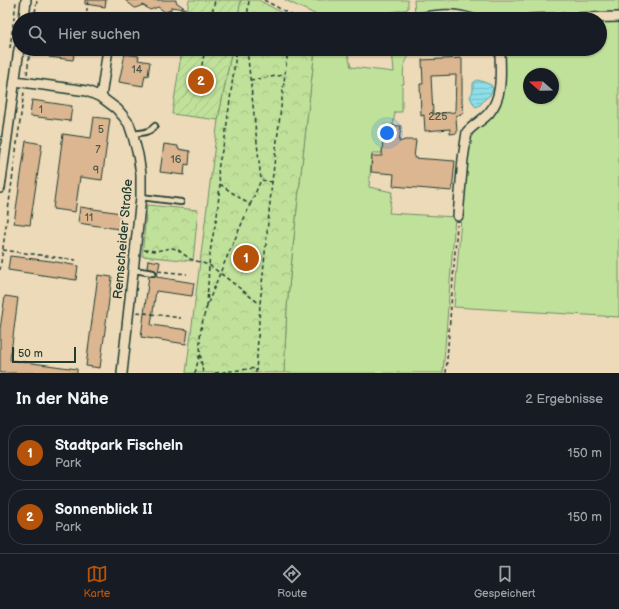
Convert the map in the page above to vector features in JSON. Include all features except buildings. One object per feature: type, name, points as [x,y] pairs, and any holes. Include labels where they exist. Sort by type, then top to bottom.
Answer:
[{"type":"street","points":[[25,12],[26,0]]},
{"type":"street","points":[[607,17],[619,17]]},
{"type":"street","points":[[0,188],[18,56]]},
{"type":"street","points":[[101,97],[107,56]]},
{"type":"street","points":[[458,216],[467,132],[488,114],[494,106],[500,88],[500,56]]},
{"type":"street","name":"Remscheider Straße","points":[[15,81],[80,90],[101,97],[117,109],[123,116],[132,134],[138,154],[141,174],[141,197],[122,373]]},
{"type":"lane","points":[[132,134],[148,132],[155,126]]},
{"type":"lane","points":[[141,197],[181,202]]},
{"type":"lane","points":[[134,270],[153,273]]},
{"type":"path","points":[[35,12],[37,0]]},
{"type":"path","points":[[87,12],[88,0]]},
{"type":"path","points":[[212,12],[214,0]]},
{"type":"path","points":[[248,12],[249,0]]},
{"type":"path","points":[[264,0],[284,12]]},
{"type":"path","points":[[0,270],[29,56]]},
{"type":"path","points":[[198,86],[204,56]]},
{"type":"path","points":[[207,306],[211,245],[217,216],[220,184],[218,170],[226,138],[236,56]]},
{"type":"path","points":[[202,373],[200,338],[207,306],[220,273],[262,180],[248,56]]},
{"type":"path","points":[[256,373],[260,304],[272,182],[287,56]]},
{"type":"path","points":[[250,80],[284,75]]},
{"type":"path","points":[[262,180],[272,182]]},
{"type":"path","points":[[220,184],[250,205]]},
{"type":"path","points":[[446,373],[458,216]]},
{"type":"path","points":[[136,250],[156,252],[171,248],[177,249],[190,259],[209,265],[260,304]]},
{"type":"path","points":[[3,250],[76,260]]},
{"type":"path","points":[[153,273],[157,270],[187,274]]},
{"type":"path","points":[[129,311],[181,318]]},
{"type":"path","points":[[195,373],[200,351]]},
{"type":"path","points":[[215,373],[257,368]]},
{"type":"green space","points":[[189,0],[241,0],[238,12],[187,12]]},
{"type":"green space","points":[[241,0],[259,0],[280,12],[238,12]]},
{"type":"green space","points":[[285,0],[408,0],[408,9],[392,12],[310,12]]},
{"type":"green space","points":[[414,0],[619,0],[619,14],[607,14],[607,12],[415,12]]},
{"type":"green space","points":[[607,19],[619,19],[619,317],[454,307],[465,168],[470,133],[496,107],[502,56],[607,56]]},
{"type":"green space","points":[[181,56],[231,56],[218,120],[172,114]]},
{"type":"green space","points":[[231,56],[314,56],[287,307],[284,373],[186,373],[218,120]]},
{"type":"green space","points":[[314,56],[349,56],[351,67],[394,72],[393,56],[409,56],[403,73],[404,84],[402,84],[402,112],[395,112],[393,125],[384,125],[382,153],[372,153],[369,187],[392,192],[389,213],[455,217],[443,373],[284,373],[287,307]]},
{"type":"green space","points":[[147,205],[198,210],[193,261],[142,256]]},
{"type":"water","points":[[477,80],[491,85],[493,89],[490,95],[476,107],[470,97],[473,91],[473,84]]},
{"type":"place","name":"Sonnenblick II","points":[[201,81]]},
{"type":"place","name":"Stadtpark Fischeln","points":[[246,258]]}]
